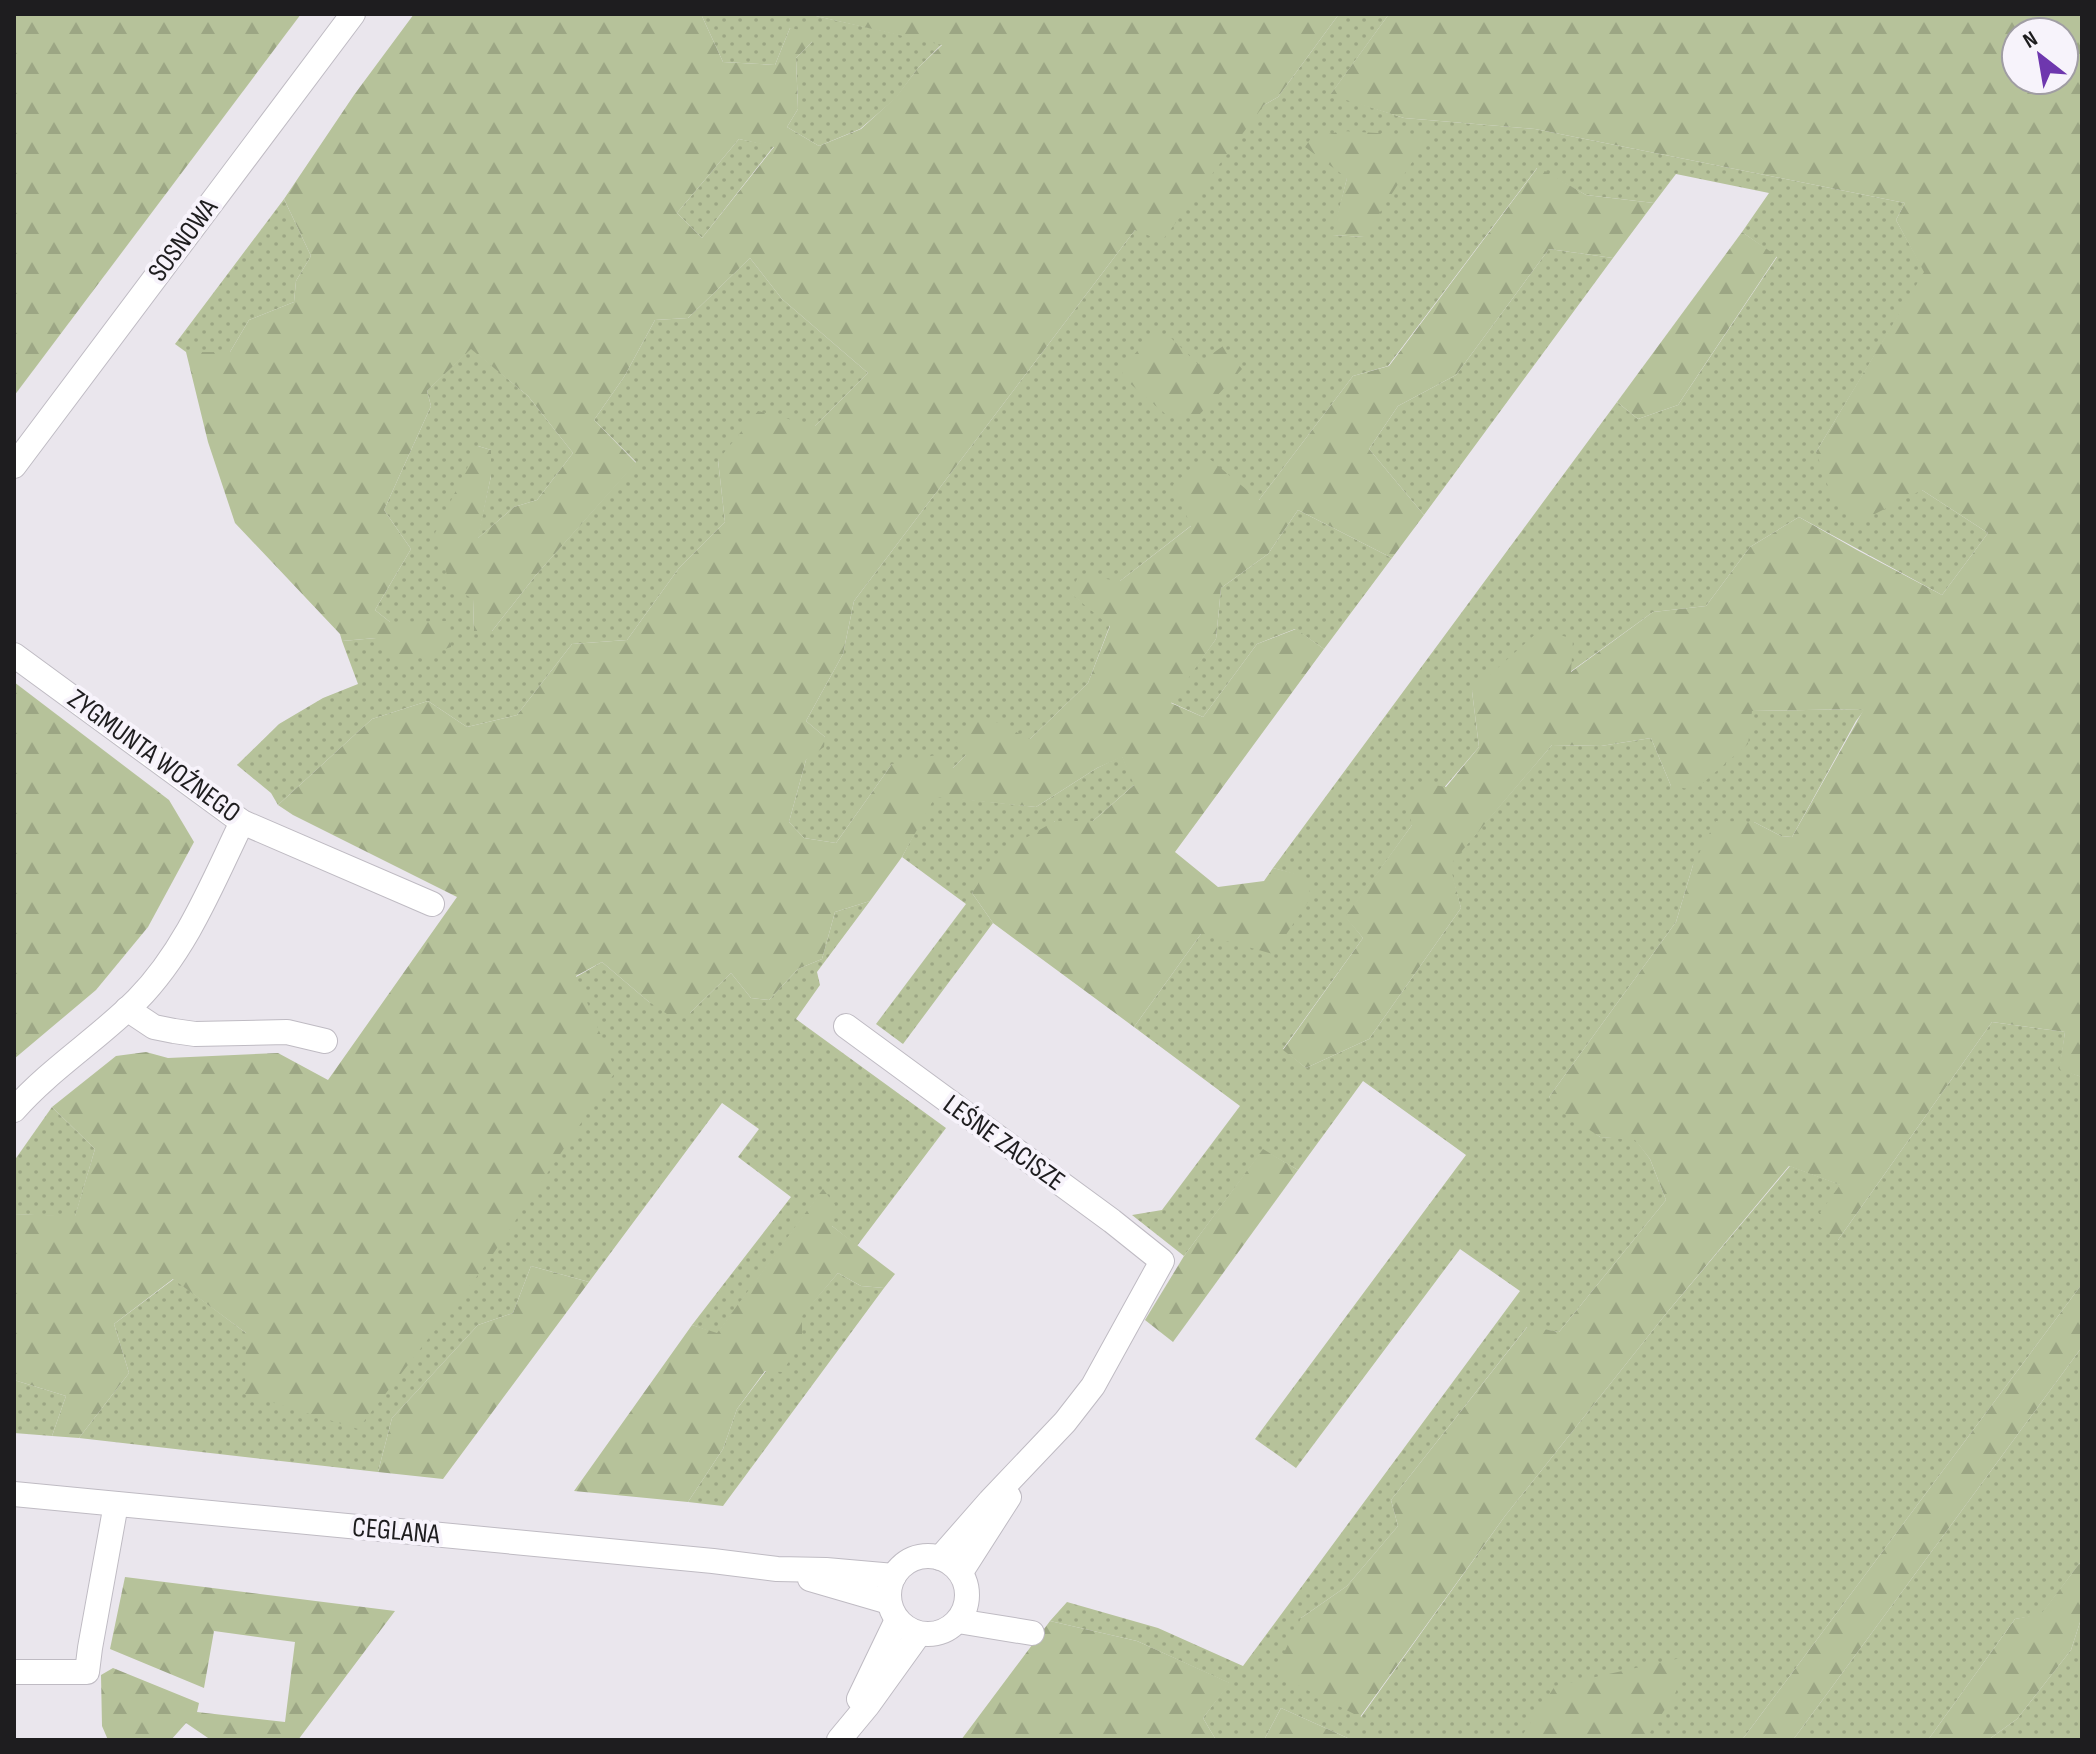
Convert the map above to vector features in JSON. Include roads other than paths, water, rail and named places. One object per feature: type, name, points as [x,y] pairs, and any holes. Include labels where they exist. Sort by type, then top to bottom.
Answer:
[{"type":"street","name":"SOSNOWA","points":[[14,466],[353,14]]},
{"type":"street","name":"ZYGMUNTA WOŹNEGO","points":[[14,655],[242,822],[432,904]]},
{"type":"street","points":[[14,1110],[60,1065],[127,1009],[167,965],[189,931],[242,822]]},
{"type":"street","points":[[127,1009],[154,1027],[174,1031],[195,1034],[287,1032],[325,1041]]},
{"type":"street","name":"LEŚNE ZACISZE","points":[[846,1026],[1162,1261],[1093,1386],[1027,1464]]},
{"type":"street","points":[[940,1558],[1027,1464]]},
{"type":"street","points":[[961,1572],[1027,1464]]},
{"type":"street","name":"CEGLANA","points":[[14,1494],[777,1569],[894,1576]]},
{"type":"street","points":[[14,1672],[87,1672],[116,1504]]},
{"type":"street","points":[[927,1556],[951,1563],[961,1572],[968,1596],[958,1621],[947,1630],[933,1634],[919,1634],[907,1629],[893,1611],[889,1589],[902,1565],[927,1556]]},
{"type":"street","name":"CEGLANA","points":[[777,1569],[893,1611]]},
{"type":"street","points":[[958,1621],[1032,1633],[968,1596]]},
{"type":"street","points":[[840,1739],[893,1611]]},
{"type":"street","points":[[840,1739],[919,1634]]}]
